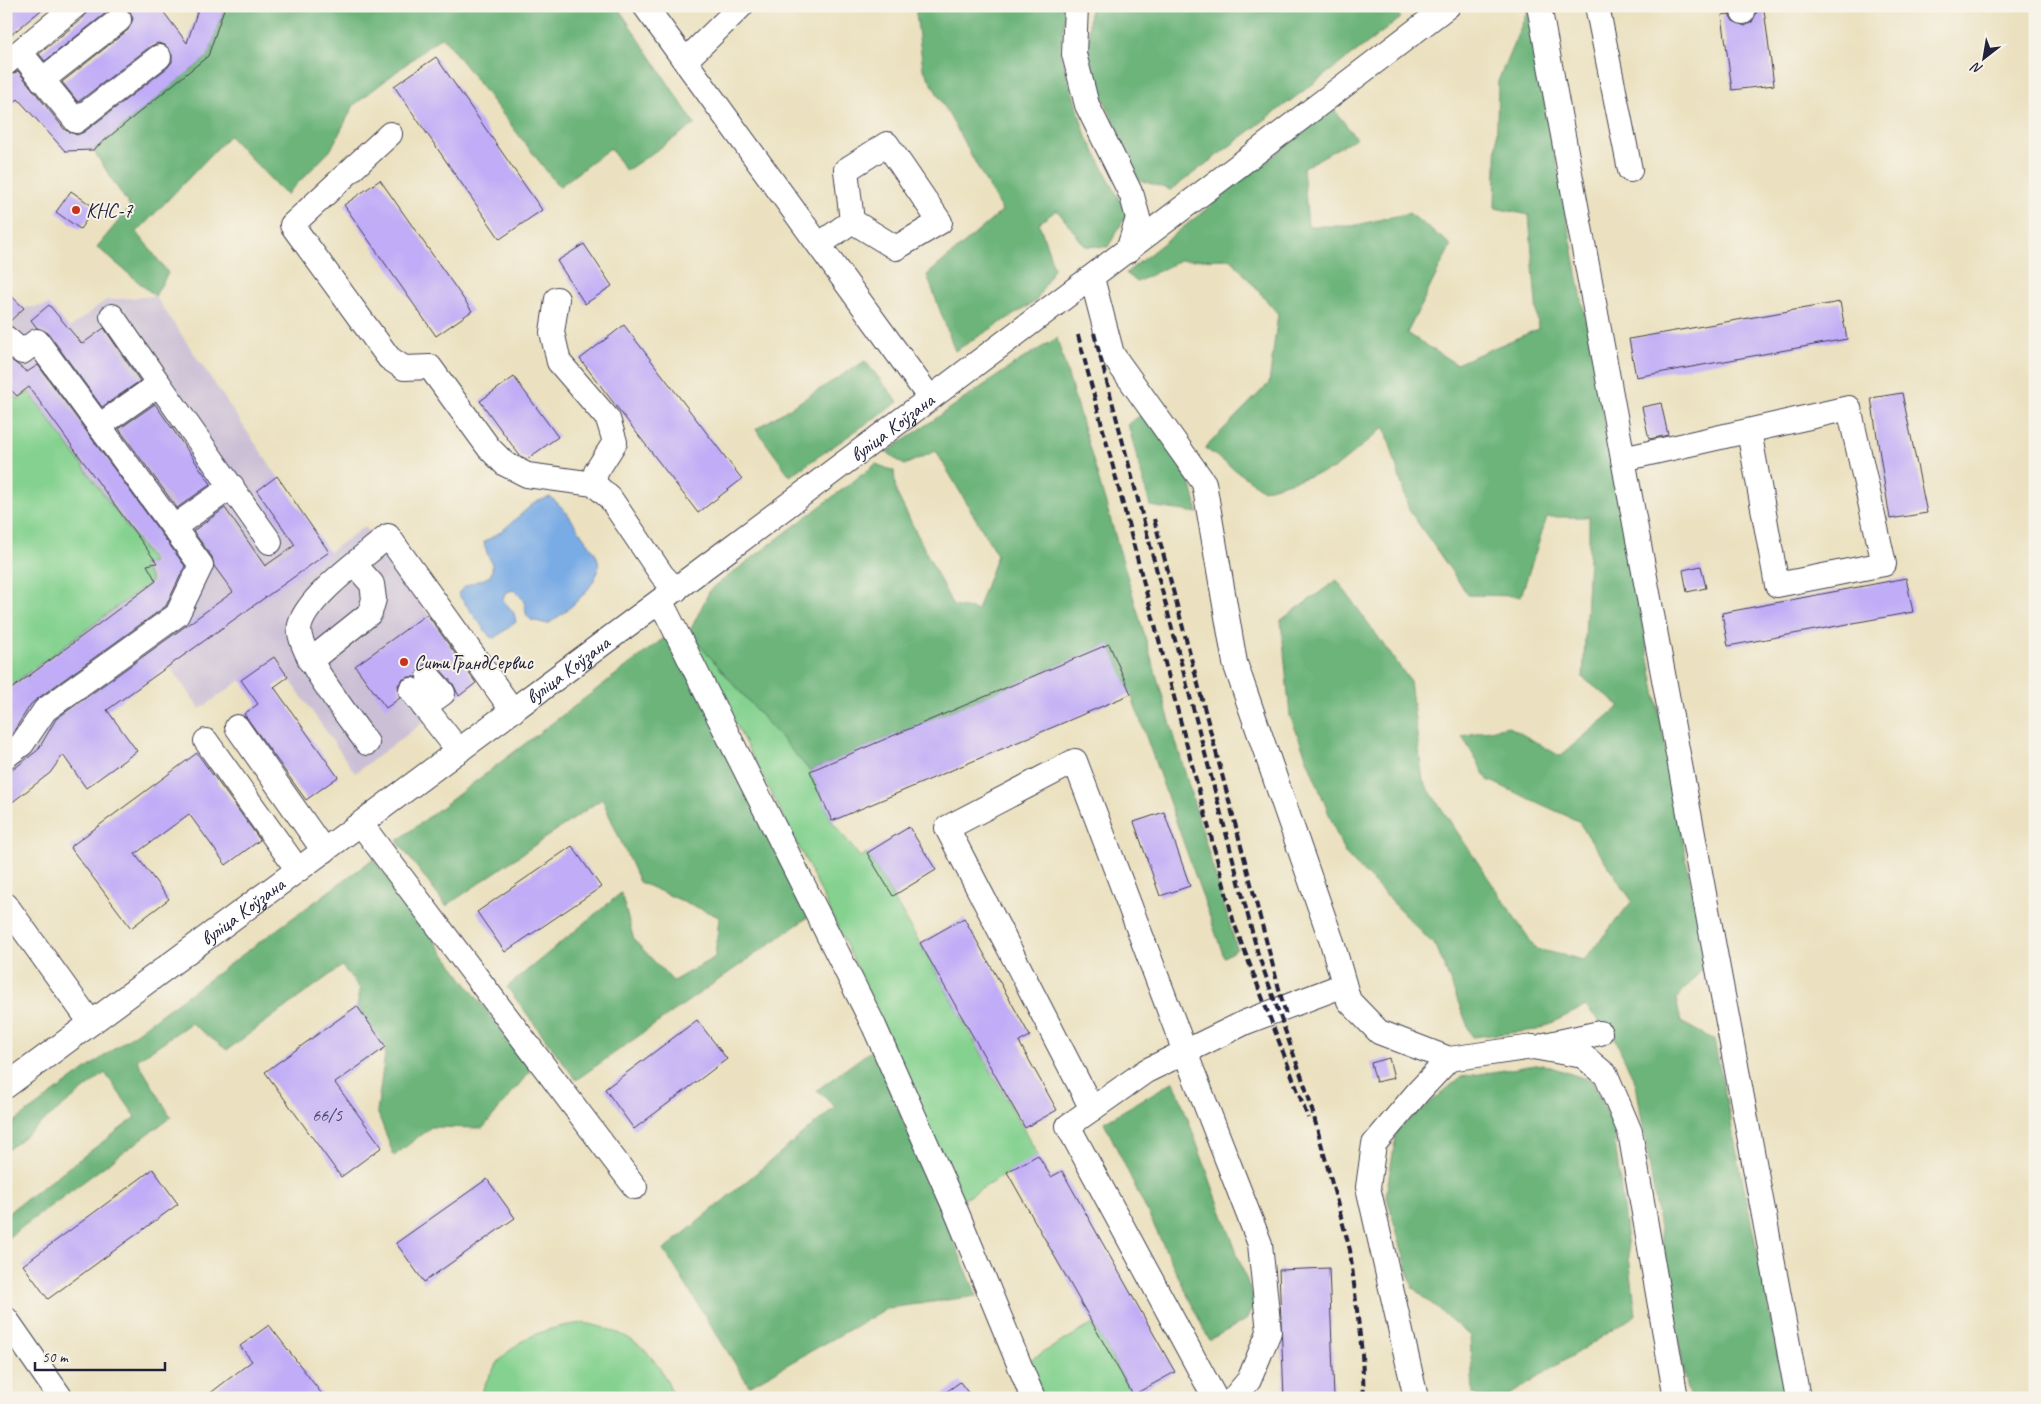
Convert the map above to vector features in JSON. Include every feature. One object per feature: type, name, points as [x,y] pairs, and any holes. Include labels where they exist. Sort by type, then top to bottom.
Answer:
[{"type":"street","points":[[75,6],[13,58],[42,80],[76,121],[159,57]]},
{"type":"street","points":[[645,6],[930,398]]},
{"type":"street","points":[[685,61],[741,6]]},
{"type":"street","points":[[1076,6],[1074,54],[1087,105],[1132,196],[1138,218],[1128,251]]},
{"type":"street","name":"вуліца Коўзана","points":[[6,1086],[669,596],[1128,251],[1448,6]]},
{"type":"street","points":[[1539,6],[1798,1398]]},
{"type":"street","points":[[1597,6],[1630,170]]},
{"type":"street","points":[[42,80],[119,20]]},
{"type":"street","points":[[390,134],[292,225],[389,358],[404,368],[430,367],[489,448],[505,464],[527,475],[594,484],[610,498],[662,575],[669,596],[874,1026],[954,1206],[1033,1398]]},
{"type":"street","points":[[819,245],[852,221]]},
{"type":"street","points":[[1092,278],[1112,354],[1204,483],[1235,663],[1328,933],[1349,1001],[1380,1032],[1449,1059],[1533,1047],[1600,1033]]},
{"type":"street","points":[[557,299],[552,332],[558,362],[608,419],[615,442],[596,472],[594,484]]},
{"type":"street","points":[[112,316],[270,542]]},
{"type":"street","points":[[6,338],[22,352],[36,341],[202,565],[177,615],[45,710],[22,744],[6,756]]},
{"type":"street","points":[[99,426],[159,384]]},
{"type":"street","points":[[1623,459],[1849,408],[1884,564],[1777,585],[1749,431]]},
{"type":"street","points":[[174,527],[232,486]]},
{"type":"street","points":[[367,744],[310,661],[300,635],[299,627],[316,599],[388,536],[513,711]]},
{"type":"street","points":[[310,661],[370,613],[374,599],[372,584],[355,565]]},
{"type":"street","points":[[421,691],[459,752]]},
{"type":"street","points":[[237,727],[324,851]]},
{"type":"street","points":[[206,741],[298,870]]},
{"type":"street","points":[[1092,1109],[947,828],[1075,761],[1184,1052],[1260,1244],[1269,1332],[1248,1380],[1234,1398]]},
{"type":"street","points":[[361,824],[634,1187]]},
{"type":"street","points":[[6,905],[91,1023]]},
{"type":"street","points":[[1215,1398],[1068,1126],[1146,1071],[1246,1022],[1344,985]]},
{"type":"street","points":[[1533,1047],[1583,1056],[1606,1076],[1630,1132],[1676,1398]]},
{"type":"street","points":[[1416,1398],[1368,1187],[1374,1144],[1449,1059]]},
{"type":"street","points":[[6,1319],[61,1398]]},
{"type":"shaded area","points":[[6,291],[24,308],[49,305],[69,328],[106,300],[155,296],[329,552],[365,526],[477,683],[355,773],[274,657],[200,709],[169,666],[83,728],[50,773],[6,807]]},
{"type":"green space","points":[[225,6],[617,6],[695,124],[626,171],[610,148],[559,187],[442,36],[354,105],[330,151],[286,195],[229,136],[137,232],[168,273],[155,296],[97,247],[130,207],[93,150],[208,56]]},
{"type":"green space","points":[[915,6],[1066,6],[1060,52],[1085,133],[1127,214],[1108,247],[1085,246],[1057,210],[1039,223],[1054,268],[1036,301],[955,351],[927,275],[1002,211],[923,68]]},
{"type":"green space","points":[[1090,6],[1392,6],[1401,18],[1171,190],[1139,180],[1087,61]]},
{"type":"green space","points":[[1528,10],[1706,965],[1676,999],[1681,1022],[1714,1040],[1787,1398],[1690,1398],[1686,1386],[1636,1084],[1616,1041],[1586,1006],[1537,1030],[1472,1037],[1437,948],[1344,852],[1290,716],[1281,620],[1337,580],[1410,681],[1423,781],[1536,949],[1584,960],[1632,901],[1578,821],[1488,780],[1462,736],[1508,726],[1560,756],[1620,706],[1583,678],[1589,517],[1547,517],[1521,596],[1468,595],[1409,510],[1385,427],[1334,469],[1263,490],[1205,448],[1269,383],[1278,314],[1231,259],[1181,260],[1137,282],[1126,273],[1333,108],[1356,138],[1303,168],[1308,226],[1352,226],[1409,213],[1451,245],[1407,333],[1456,364],[1538,329],[1529,215],[1495,208],[1498,81]]},
{"type":"green space","points":[[1057,338],[1237,949],[1224,957],[1131,694],[1109,644],[810,771],[689,633],[710,590],[876,464],[894,471],[896,492],[953,606],[977,610],[997,555],[936,451],[904,465],[887,452],[1019,361]]},
{"type":"green space","points":[[865,361],[898,402],[790,476],[756,429]]},
{"type":"green space","points":[[6,388],[18,399],[29,392],[153,562],[142,564],[152,581],[6,689]]},
{"type":"green space","points":[[1147,411],[1191,485],[1198,513],[1150,506],[1128,424]]},
{"type":"green space","points":[[689,633],[810,771],[832,821],[860,857],[867,853],[925,952],[1038,1155],[961,1201],[864,982],[809,867]]},
{"type":"green space","points":[[668,635],[811,915],[576,1080],[507,987],[621,893],[634,940],[673,981],[715,957],[719,917],[639,882],[602,799],[446,906],[397,841]]},
{"type":"green space","points":[[373,859],[531,1070],[483,1128],[431,1127],[394,1156],[377,1111],[386,1047],[357,1006],[360,989],[342,966],[227,1050],[191,1023],[137,1060],[171,1117],[6,1239],[6,1214],[136,1117],[105,1073],[6,1151],[6,1128]]},
{"type":"green space","points":[[873,1049],[977,1296],[888,1308],[749,1386],[664,1250],[835,1107],[817,1090]]},
{"type":"green space","points":[[1542,1064],[1592,1081],[1613,1124],[1636,1315],[1505,1398],[1485,1398],[1473,1394],[1470,1336],[1413,1288],[1386,1195],[1397,1130],[1461,1077]]},
{"type":"green space","points":[[1174,1081],[1255,1303],[1246,1320],[1209,1340],[1104,1122]]},
{"type":"green space","points":[[585,1323],[618,1333],[641,1347],[659,1368],[675,1398],[480,1398],[487,1380],[496,1365],[520,1343],[550,1329]]},
{"type":"green space","points":[[1093,1324],[1134,1398],[1044,1398],[1028,1361]]},
{"type":"water","points":[[550,497],[568,514],[594,551],[599,566],[596,576],[591,586],[574,604],[548,624],[531,620],[526,614],[523,600],[513,590],[505,593],[503,600],[514,613],[516,622],[495,638],[490,637],[458,594],[465,587],[490,576],[492,567],[484,542],[502,531],[535,502]]},
{"type":"building","points":[[6,6],[46,6],[6,39]]},
{"type":"building","points":[[89,6],[118,6],[111,9],[45,61],[39,54],[84,17]]},
{"type":"building","points":[[118,6],[159,6],[187,43],[199,6],[225,6],[208,56],[93,150],[65,151],[18,99],[6,110],[6,80],[18,71],[65,130],[77,135],[84,132],[167,68],[172,62],[172,55],[165,45],[158,43],[151,46],[78,102],[62,82],[128,30],[133,19],[130,11]]},
{"type":"building","points":[[1764,10],[1774,85],[1732,90],[1722,15],[1729,14],[1733,21],[1745,26],[1752,22],[1757,11]]},
{"type":"building","points":[[436,57],[542,210],[500,239],[394,86]]},
{"type":"building","points":[[380,180],[472,311],[436,336],[344,205]]},
{"type":"building","name":"КНС-7","points":[[71,191],[95,208],[80,229],[56,212]]},
{"type":"building","points":[[584,244],[612,286],[585,304],[557,261]]},
{"type":"building","points":[[6,291],[24,308],[6,325]]},
{"type":"building","points":[[1840,302],[1847,339],[1636,377],[1629,339]]},
{"type":"building","points":[[49,305],[82,344],[104,328],[140,381],[102,407],[48,333],[37,328],[31,320]]},
{"type":"building","points":[[624,325],[742,479],[698,513],[580,359]]},
{"type":"building","points":[[6,356],[27,372],[38,365],[185,566],[166,606],[37,699],[31,704],[12,734],[6,739],[6,693],[156,581],[147,565],[157,563],[29,387],[17,396],[6,385]]},
{"type":"building","points":[[514,377],[558,437],[527,459],[520,456],[480,401]]},
{"type":"building","points":[[1902,393],[1927,513],[1890,519],[1871,398]]},
{"type":"building","points":[[1661,403],[1668,435],[1649,439],[1642,407]]},
{"type":"building","points":[[155,404],[211,484],[177,508],[119,429]]},
{"type":"building","points":[[277,476],[329,552],[107,710],[137,751],[86,788],[63,755],[50,773],[6,807],[6,775],[38,750],[56,719],[233,592],[214,566],[212,557],[193,531],[225,508],[265,566],[295,545],[257,491]]},
{"type":"building","points":[[1701,566],[1706,588],[1687,592],[1683,570]]},
{"type":"building","points":[[1906,578],[1913,612],[1728,646],[1722,613]]},
{"type":"building","points":[[427,614],[476,683],[459,696],[453,684],[439,668],[433,664],[426,664],[420,667],[416,677],[402,680],[398,685],[400,698],[386,708],[355,666]]},
{"type":"building","points":[[1109,644],[1131,694],[832,821],[810,771]]},
{"type":"building","points":[[274,657],[288,677],[274,687],[338,777],[306,800],[244,714],[258,704],[241,680]]},
{"type":"building","points":[[197,753],[260,840],[226,865],[189,814],[135,854],[169,899],[131,928],[70,847]]},
{"type":"building","points":[[1164,812],[1190,886],[1160,896],[1134,822]]},
{"type":"building","points":[[909,827],[936,870],[893,896],[867,853]]},
{"type":"building","points":[[572,846],[601,887],[505,952],[477,912]]},
{"type":"building","points":[[964,918],[1030,1036],[1019,1042],[1057,1110],[1025,1128],[920,943]]},
{"type":"building","points":[[357,1006],[386,1047],[335,1083],[382,1147],[341,1177],[265,1072]]},
{"type":"building","points":[[697,1020],[727,1059],[634,1129],[605,1089]]},
{"type":"building","points":[[1389,1058],[1394,1078],[1376,1082],[1371,1063]]},
{"type":"building","points":[[1038,1155],[1051,1177],[1062,1171],[1175,1372],[1133,1395],[1007,1172]]},
{"type":"building","points":[[153,1169],[178,1204],[48,1299],[23,1265]]},
{"type":"building","points":[[487,1179],[515,1218],[424,1282],[396,1243]]},
{"type":"building","points":[[1329,1268],[1334,1398],[1284,1398],[1279,1270]]},
{"type":"building","points":[[269,1325],[325,1398],[204,1398],[252,1361],[240,1346]]},
{"type":"building","points":[[960,1382],[972,1398],[938,1398]]},
{"type":"railway","points":[[1094,333],[1258,954],[1308,1095],[1350,1250],[1362,1353],[1364,1398]]},
{"type":"railway","points":[[1078,335],[1234,923],[1308,1118]]},
{"type":"railway","points":[[1154,519],[1286,1015]]},
{"type":"place","name":"КНС-7","points":[[76,210]]},
{"type":"place","name":"СитиГрандСервис","points":[[404,662]]}]
